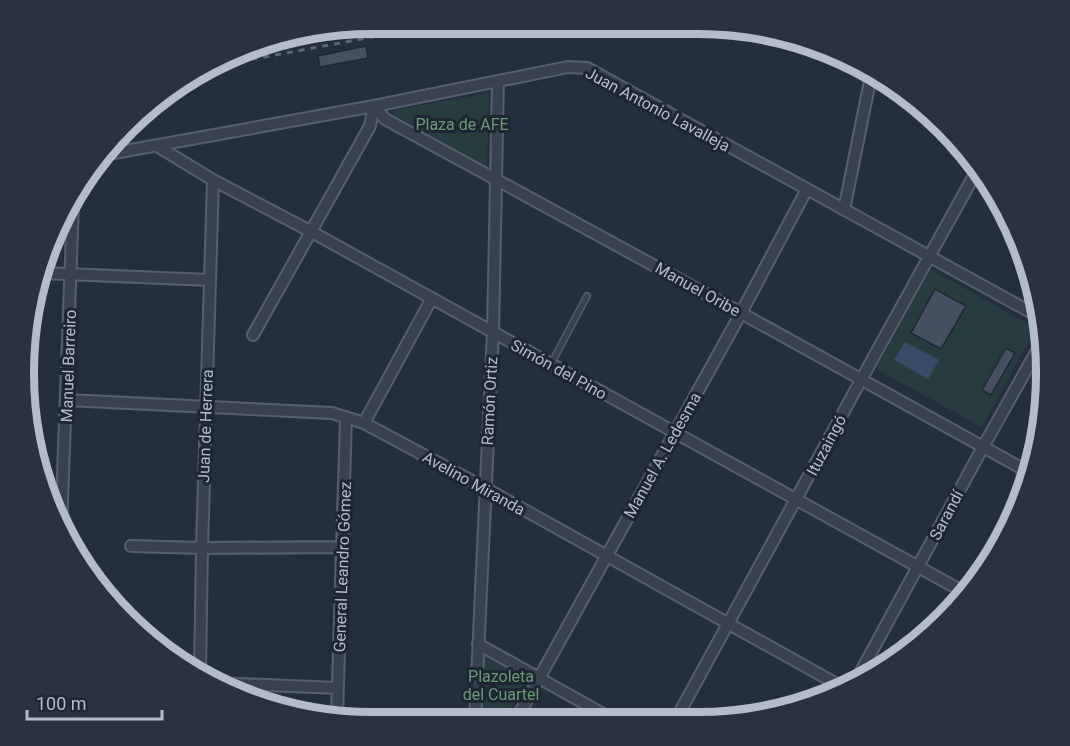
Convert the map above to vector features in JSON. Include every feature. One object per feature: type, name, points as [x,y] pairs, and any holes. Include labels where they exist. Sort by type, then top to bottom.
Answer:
[{"type":"street","name":"Juan Antonio Lavalleja","points":[[117,153],[374,106],[568,67],[587,68],[1030,311]]},
{"type":"street","name":"Ramón Ortiz","points":[[475,712],[493,332],[498,81]]},
{"type":"street","points":[[844,210],[870,82]]},
{"type":"street","points":[[253,334],[370,126],[374,106]]},
{"type":"street","name":"Manuel Oribe","points":[[374,106],[385,119],[1022,468]]},
{"type":"street","name":"Simón del Pino","points":[[157,146],[213,180],[310,231],[958,589]]},
{"type":"street","name":"Ituzaingó","points":[[680,712],[973,177]]},
{"type":"street","name":"Juan de Herrera","points":[[200,664],[213,180]]},
{"type":"street","name":"Manuel A. Ledesma","points":[[520,712],[807,189]]},
{"type":"street","name":"Manuel Barreiro","points":[[63,509],[73,217]]},
{"type":"street","points":[[49,273],[210,280]]},
{"type":"street","points":[[364,423],[432,298]]},
{"type":"street","name":"Sarandí","points":[[863,668],[1035,354]]},
{"type":"street","name":"Avelino Miranda","points":[[67,400],[332,413],[364,423],[834,683]]},
{"type":"street","name":"General Leandro Gómez","points":[[337,710],[346,417]]},
{"type":"street","points":[[131,546],[343,547]]},
{"type":"street","points":[[478,644],[600,712]]},
{"type":"street","points":[[238,684],[338,688]]},
{"type":"lane","points":[[551,364],[587,296]]},
{"type":"green space","name":"Plaza de AFE","points":[[489,93],[487,164],[484,166],[392,115],[394,110]]},
{"type":"green space","points":[[930,269],[1032,326],[1033,333],[982,427],[876,369]]},
{"type":"green space","name":"Plazoleta del Cuartel","points":[[483,653],[528,677],[508,712],[482,712]]},
{"type":"water","points":[[905,342],[939,360],[928,379],[894,360]]},
{"type":"building","points":[[366,46],[368,58],[320,67],[318,56]]},
{"type":"building","points":[[935,289],[966,306],[941,349],[911,333]]},
{"type":"building","points":[[1006,348],[1015,353],[991,395],[982,390]]},
{"type":"railway","points":[[239,62],[388,34]]}]
